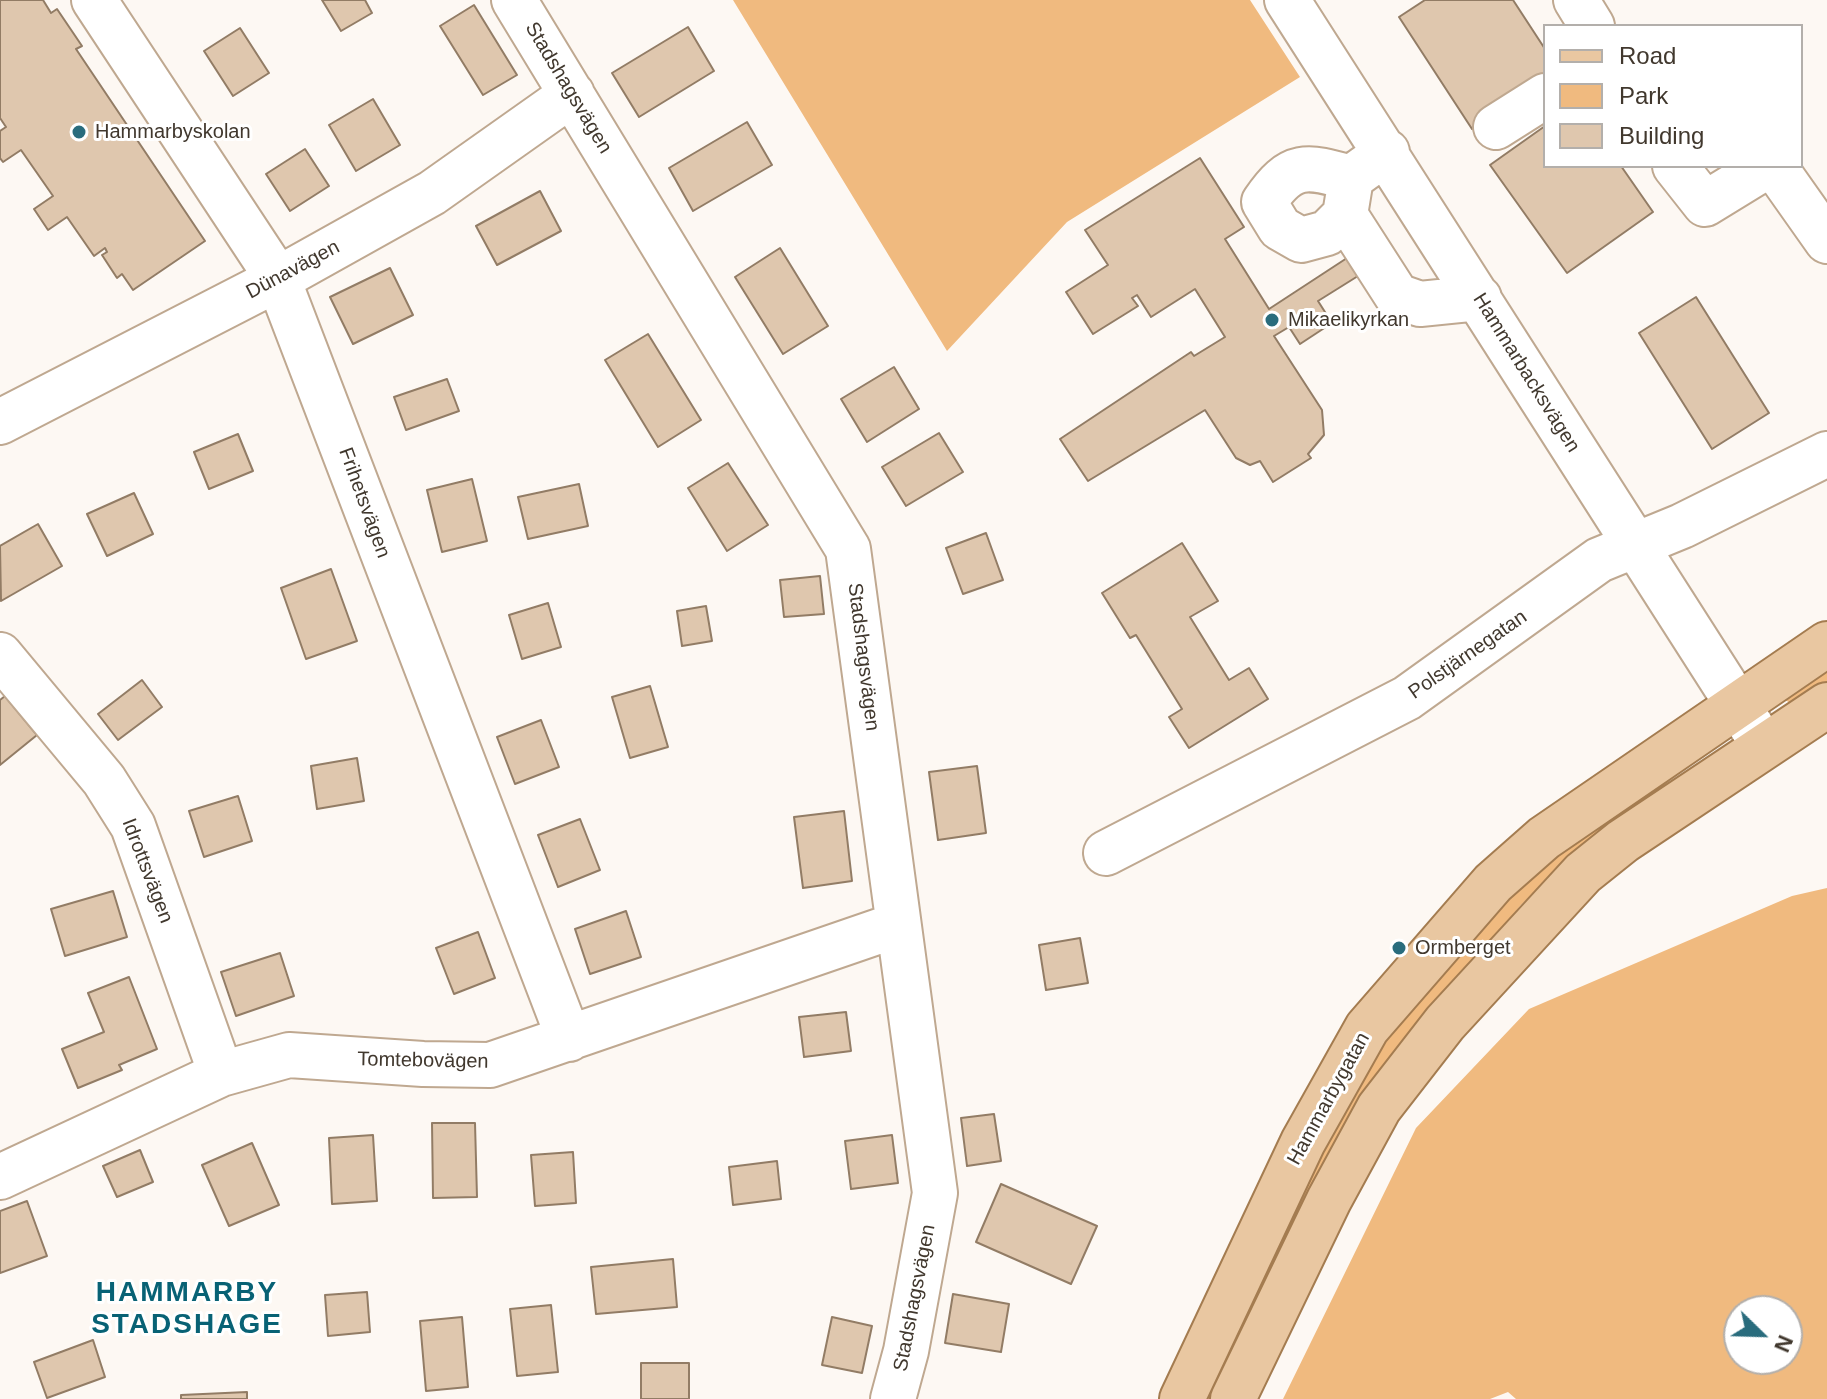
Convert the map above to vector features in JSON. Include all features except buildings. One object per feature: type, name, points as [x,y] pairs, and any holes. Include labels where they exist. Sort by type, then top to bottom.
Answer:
[{"type":"main road","name":"Hammarbygatan","points":[[1182,1399],[1303,1142],[1367,1028],[1493,883],[1544,838],[1827,644]]},
{"type":"main road","points":[[1233,1399],[1329,1200],[1379,1108],[1445,1023],[1583,873],[1623,841],[1827,705]]},
{"type":"street","name":"Frihetsvägen","points":[[94,0],[278,279],[480,804],[523,928],[569,1039]]},
{"type":"street","name":"Stadshagsvägen","points":[[514,0],[848,549],[935,1193],[915,1310],[893,1399]]},
{"type":"street","points":[[1576,0],[1591,24]]},
{"type":"street","name":"Hammarbacksvägen","points":[[1299,4],[1387,152],[1735,705],[1764,746]]},
{"type":"street","name":"Dünavägen","points":[[0,422],[278,279],[432,193],[572,94]]},
{"type":"street","points":[[1496,127],[1543,97]]},
{"type":"street","points":[[1387,152],[1348,196],[1397,296],[1420,304],[1479,298]]},
{"type":"street","points":[[1677,168],[1705,204],[1764,168]]},
{"type":"street","points":[[1775,168],[1827,241]]},
{"type":"street","name":"Polstjärnegatan","points":[[1106,853],[1407,698],[1599,560],[1827,454]]},
{"type":"street","name":"Idrottsvägen","points":[[0,655],[104,780],[133,826],[221,1074]]},
{"type":"street","name":"Tomtebovägen","points":[[0,1177],[221,1074],[289,1055],[490,1065],[897,925]]},
{"type":"green space","points":[[733,0],[1250,0],[1300,77],[1067,222],[947,351]]},
{"type":"green space","points":[[1827,664],[1827,682],[1794,705],[1785,700],[1785,692]]},
{"type":"green space","points":[[1605,812],[1611,820],[1521,905],[1399,1051],[1219,1399],[1199,1399],[1269,1248],[1379,1046],[1478,926],[1539,867]]},
{"type":"green space","points":[[1827,888],[1827,1399],[1516,1399],[1508,1392],[1490,1399],[1283,1399],[1416,1128],[1529,1009],[1792,896]]},
{"type":"place","name":"Hammarbyskolan","points":[[79,132]]},
{"type":"place","name":"Mikaelikyrkan","points":[[1272,320]]},
{"type":"place","name":"Ormberget","points":[[1399,948]]},
{"type":"district","name":"HAMMARBY STADSHAGE","points":[[187,1309]]}]
